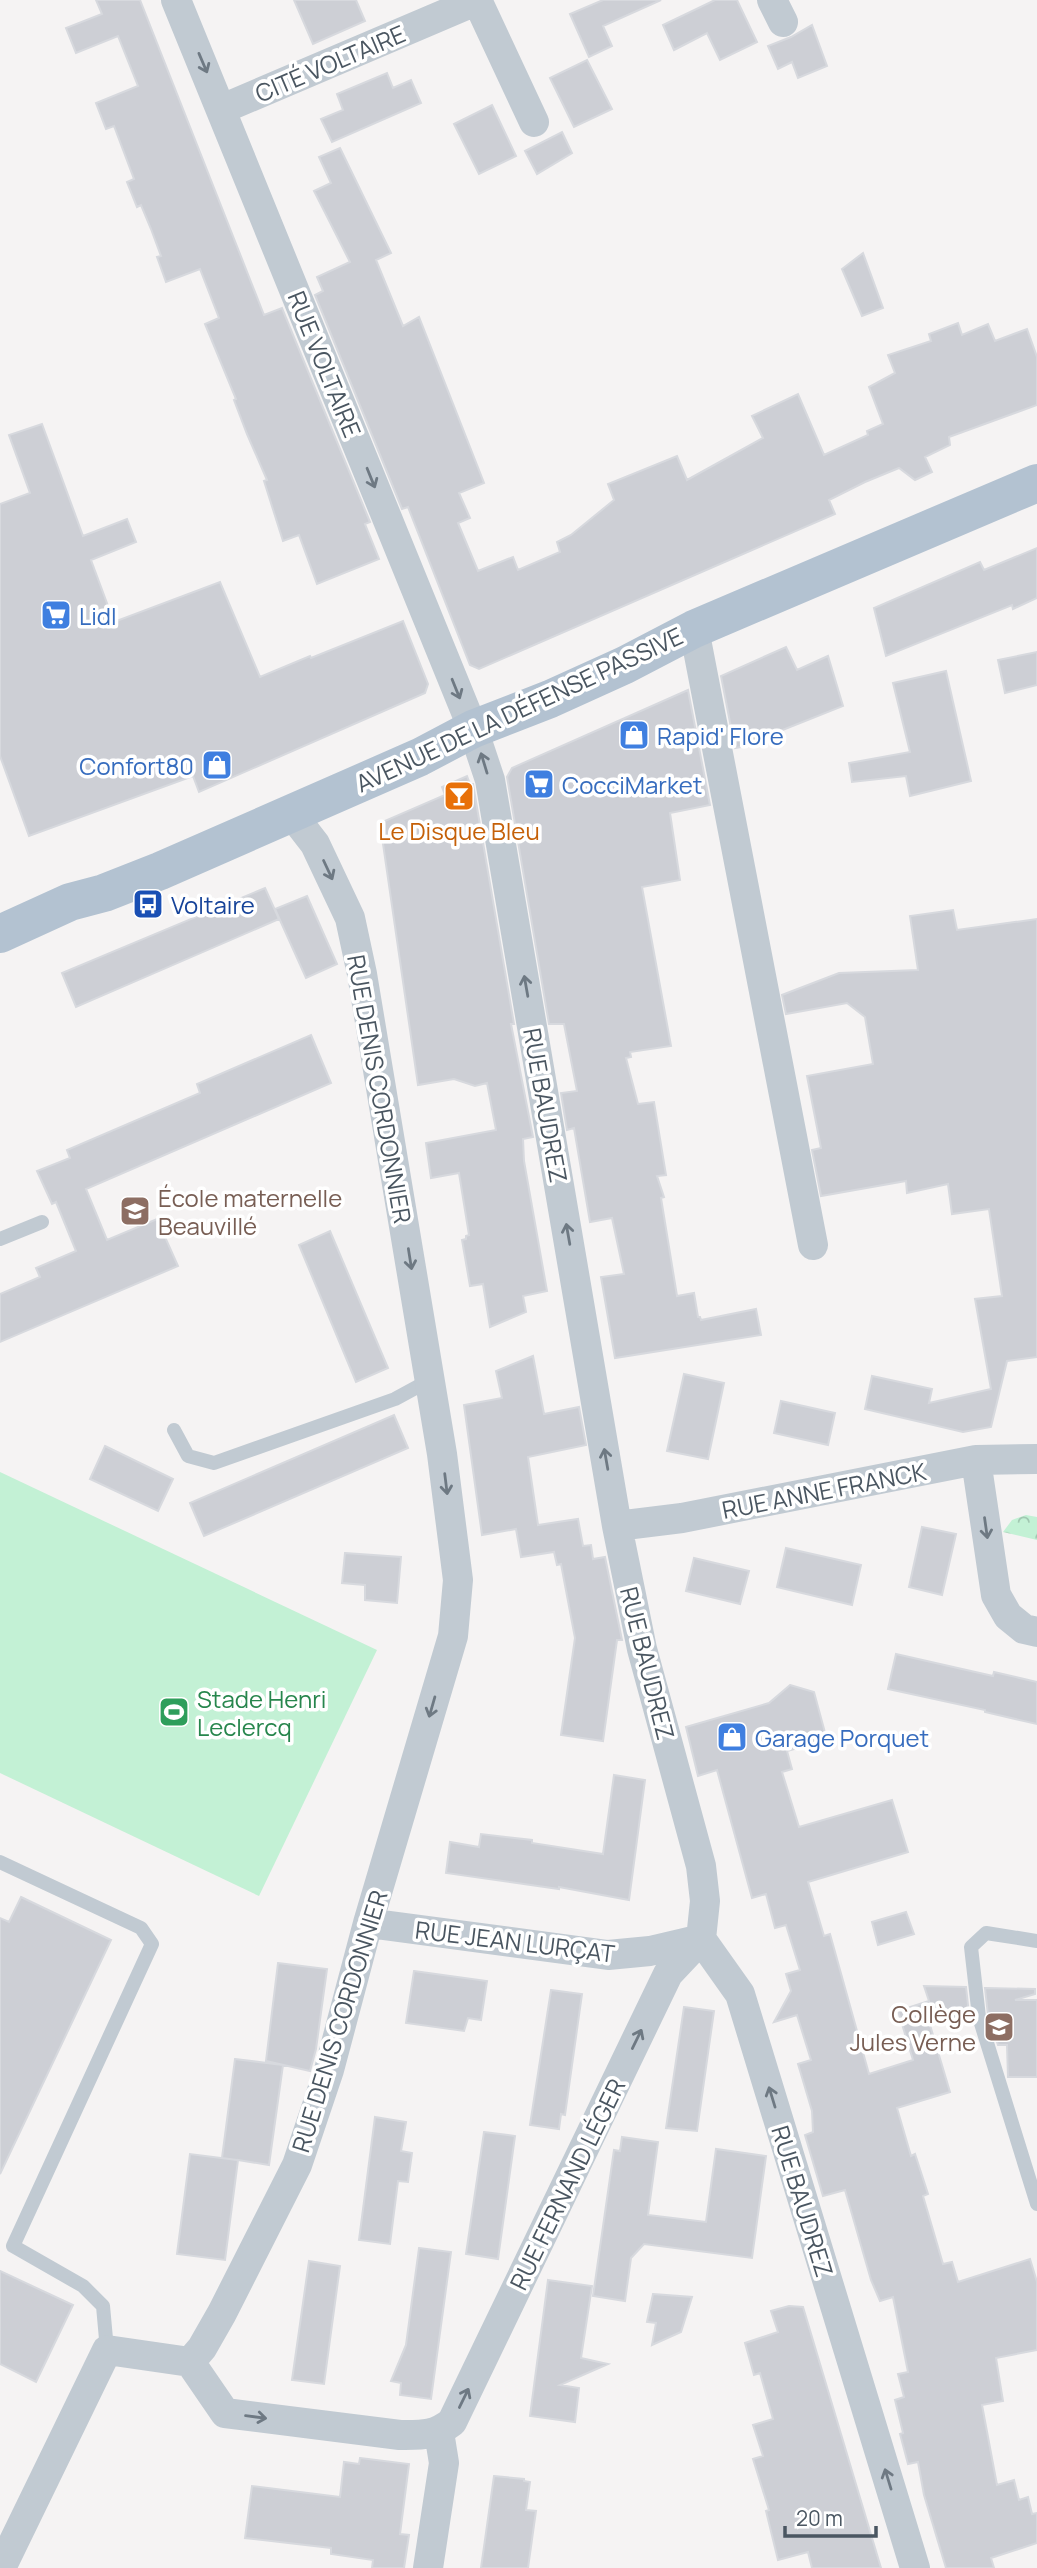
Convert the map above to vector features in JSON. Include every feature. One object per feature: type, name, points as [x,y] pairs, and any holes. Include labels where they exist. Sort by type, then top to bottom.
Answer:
[{"type":"main road","name":"AVENUE DE LA DÉFENSE PASSIVE","points":[[0,934],[70,902],[104,893],[160,871],[420,757],[473,729],[613,671],[694,628],[1037,483]]},
{"type":"street","name":"RUE VOLTAIRE","points":[[176,0],[473,729]]},
{"type":"street","name":"CITÉ VOLTAIRE","points":[[222,109],[478,0],[534,122]]},
{"type":"street","points":[[694,628],[813,1245]]},
{"type":"street","name":"RUE BAUDREZ","points":[[473,729],[494,797],[617,1526],[642,1649],[701,1866],[705,1901],[701,1939],[740,1994],[915,2568]]},
{"type":"street","name":"RUE DENIS CORDONNIER","points":[[190,2362],[202,2348],[222,2313],[297,2165],[329,2070],[368,1923],[453,1636],[458,1580],[430,1380],[362,974],[350,918],[315,844],[291,813]]},
{"type":"street","name":"RUE ANNE FRANCK","points":[[617,1526],[682,1518],[976,1460],[1034,1459]]},
{"type":"street","points":[[976,1460],[996,1595],[1008,1616],[1024,1629],[1037,1632]]},
{"type":"street","name":"RUE JEAN LURÇAT","points":[[368,1923],[608,1955],[650,1951],[701,1939]]},
{"type":"street","name":"RUE FERNAND LÉGER","points":[[439,2432],[452,2421],[668,1974],[701,1939]]},
{"type":"street","points":[[1,2568],[107,2350],[190,2362],[225,2413],[400,2435],[439,2432],[444,2463],[428,2568]]},
{"type":"lane","points":[[0,1239],[42,1222]]},
{"type":"lane","points":[[174,1430],[188,1456],[214,1463],[395,1399],[430,1380]]},
{"type":"lane","points":[[0,1863],[141,1928],[152,1944],[13,2246],[83,2286],[103,2306],[107,2350]]},
{"type":"lane","points":[[1037,1941],[986,1933],[971,1947],[979,2017],[1037,2204]]},
{"type":"green space","name":"Stade Henri Leclercq","points":[[0,1472],[377,1650],[259,1896],[0,1773]]},
{"type":"green space","points":[[1026,1515],[1037,1517],[1037,1540],[1003,1532],[1012,1520]]},
{"type":"building","points":[[96,0],[140,0],[264,315],[282,308],[370,522],[365,524],[379,559],[317,584],[299,535],[283,541],[264,481],[267,480],[205,324],[219,318],[200,269],[166,282],[157,257],[161,256],[151,229],[141,205],[137,207],[127,182],[134,179],[114,126],[106,129],[96,103],[138,86],[118,36],[76,53],[66,28],[102,14]]},
{"type":"building","points":[[294,0],[356,0],[365,21],[313,44]]},
{"type":"building","points":[[603,0],[661,0],[603,26],[612,46],[589,57],[570,14]]},
{"type":"building","points":[[715,0],[737,0],[757,42],[720,60],[707,33],[674,50],[663,25]]},
{"type":"building","points":[[812,25],[827,66],[798,78],[792,62],[778,69],[768,46]]},
{"type":"building","points":[[587,60],[612,109],[574,127],[550,78]]},
{"type":"building","points":[[387,73],[393,88],[411,80],[421,103],[332,142],[321,119],[343,110],[337,94]]},
{"type":"building","points":[[492,105],[516,156],[479,174],[454,124]]},
{"type":"building","points":[[562,132],[572,153],[537,174],[525,151]]},
{"type":"building","points":[[340,148],[391,253],[376,260],[403,326],[419,317],[484,483],[459,493],[470,518],[458,523],[478,571],[513,557],[518,570],[560,552],[557,542],[571,535],[614,500],[608,484],[677,456],[687,480],[763,438],[752,416],[798,394],[824,455],[868,435],[867,431],[883,424],[869,387],[895,373],[888,355],[931,341],[929,334],[958,323],[962,335],[988,324],[995,341],[1027,329],[1037,357],[1037,405],[949,437],[950,445],[925,457],[932,472],[915,480],[899,468],[865,482],[829,500],[835,514],[479,669],[470,665],[408,507],[402,509],[315,295],[323,291],[317,277],[350,262],[314,191],[331,183],[319,157]]},
{"type":"building","points":[[863,253],[883,308],[862,316],[842,269]]},
{"type":"building","points":[[42,424],[83,536],[127,519],[136,542],[91,560],[114,622],[220,582],[260,677],[403,621],[428,684],[425,693],[199,792],[193,776],[29,836],[0,756],[0,504],[30,493],[9,435]]},
{"type":"building","points":[[1037,548],[1037,598],[1013,609],[1012,605],[886,656],[874,608],[980,562],[984,570]]},
{"type":"building","points":[[786,647],[797,670],[828,656],[843,706],[770,735],[770,742],[735,748],[721,676]]},
{"type":"building","points":[[1037,652],[1037,685],[1005,693],[998,660]]},
{"type":"building","points":[[946,671],[971,781],[910,796],[906,776],[852,782],[849,763],[910,752],[893,683]]},
{"type":"building","points":[[688,690],[710,805],[670,813],[680,880],[642,887],[671,1046],[630,1052],[631,1057],[626,1058],[638,1104],[654,1102],[666,1175],[657,1176],[664,1197],[661,1198],[677,1296],[694,1293],[698,1317],[701,1320],[756,1309],[761,1335],[615,1358],[601,1277],[624,1274],[612,1218],[590,1222],[574,1128],[567,1130],[561,1093],[577,1091],[564,1024],[549,1024],[507,777],[512,768]]},
{"type":"building","points":[[467,776],[470,784],[473,784],[514,1024],[511,1024],[533,1137],[523,1139],[524,1161],[547,1291],[523,1296],[526,1312],[490,1327],[483,1284],[470,1286],[462,1240],[469,1235],[459,1173],[431,1178],[426,1143],[496,1130],[487,1083],[475,1086],[454,1079],[418,1085],[380,823],[445,795],[442,787]]},
{"type":"building","points":[[265,888],[279,919],[76,1007],[62,973]]},
{"type":"building","points":[[307,896],[337,964],[306,978],[275,909]]},
{"type":"building","points":[[953,910],[957,930],[1037,919],[1037,1357],[1007,1361],[991,1427],[963,1432],[865,1409],[872,1376],[932,1389],[929,1403],[991,1389],[975,1299],[1002,1296],[989,1209],[952,1214],[948,1184],[907,1193],[906,1181],[821,1196],[812,1150],[821,1148],[807,1076],[873,1064],[865,1017],[847,1003],[786,1014],[782,995],[839,973],[918,970],[910,916]]},
{"type":"building","points":[[311,1035],[331,1083],[86,1189],[107,1240],[157,1219],[178,1266],[0,1342],[0,1294],[40,1277],[36,1268],[76,1251],[56,1202],[52,1204],[37,1171],[70,1158],[67,1150],[200,1093],[197,1084]]},
{"type":"building","points":[[330,1231],[388,1368],[356,1382],[299,1245]]},
{"type":"building","points":[[533,1356],[544,1414],[579,1407],[586,1445],[528,1457],[538,1525],[578,1519],[583,1546],[591,1545],[593,1559],[605,1557],[622,1640],[617,1640],[603,1741],[561,1735],[575,1638],[561,1564],[557,1565],[554,1552],[521,1557],[516,1529],[482,1535],[464,1405],[502,1398],[496,1371]]},
{"type":"building","points":[[684,1374],[724,1383],[708,1459],[667,1451]]},
{"type":"building","points":[[781,1401],[835,1413],[828,1445],[774,1433]]},
{"type":"building","points":[[394,1415],[408,1448],[204,1536],[190,1503]]},
{"type":"building","points":[[105,1446],[173,1479],[158,1511],[90,1479]]},
{"type":"building","points":[[922,1527],[956,1534],[942,1595],[909,1587]]},
{"type":"building","points":[[786,1548],[861,1565],[852,1605],[777,1587]]},
{"type":"building","points":[[345,1553],[401,1557],[397,1603],[365,1600],[365,1585],[342,1583]]},
{"type":"building","points":[[694,1558],[749,1571],[740,1604],[686,1591]]},
{"type":"building","points":[[896,1654],[993,1676],[994,1672],[1037,1682],[1037,1724],[888,1689]]},
{"type":"building","points":[[790,1685],[814,1692],[827,1740],[787,1751],[792,1769],[782,1772],[799,1827],[892,1800],[908,1852],[808,1882],[824,1936],[830,1934],[869,2074],[913,2060],[898,2011],[929,2001],[924,1986],[966,1987],[969,2014],[930,2025],[950,2092],[897,2108],[911,2156],[915,2154],[928,2194],[923,2196],[943,2264],[952,2262],[958,2282],[1030,2259],[1037,2282],[1037,2350],[996,2358],[1003,2401],[982,2405],[997,2485],[1014,2480],[1019,2500],[1028,2497],[1032,2514],[1037,2513],[1037,2543],[991,2558],[994,2568],[946,2568],[924,2495],[918,2462],[908,2464],[900,2434],[903,2433],[895,2400],[904,2397],[898,2374],[908,2372],[893,2297],[880,2301],[871,2280],[845,2190],[823,2196],[805,2135],[813,2132],[812,2111],[798,2064],[811,2060],[797,2015],[774,2022],[791,1991],[786,1974],[800,1970],[786,1925],[775,1928],[766,1894],[752,1898],[717,1770],[698,1776],[686,1727],[769,1703]]},
{"type":"building","points":[[614,1775],[645,1780],[629,1900],[559,1887],[446,1873],[450,1842],[479,1847],[481,1834],[532,1840],[532,1843],[603,1854]]},
{"type":"building","points":[[21,1897],[111,1940],[0,2174],[0,1918],[9,1922]]},
{"type":"building","points":[[906,1912],[914,1934],[878,1945],[872,1922]]},
{"type":"building","points":[[278,1963],[327,1969],[316,2049],[310,2071],[266,2061]]},
{"type":"building","points":[[414,1971],[487,1981],[481,2020],[468,2018],[464,2031],[406,2023]]},
{"type":"building","points":[[985,1988],[1035,1989],[1035,1994],[1015,2000],[1037,2000],[1037,2077],[1008,2077],[1007,2045],[998,2045],[988,2015]]},
{"type":"building","points":[[551,1990],[582,1994],[565,2115],[561,2114],[559,2129],[530,2125]]},
{"type":"building","points":[[684,2007],[714,2011],[697,2131],[666,2128]]},
{"type":"building","points":[[235,2059],[283,2065],[269,2165],[238,2160],[225,2260],[177,2254],[190,2154],[237,2160],[222,2158]]},
{"type":"building","points":[[375,2117],[406,2122],[401,2151],[412,2153],[408,2182],[398,2181],[390,2244],[359,2240]]},
{"type":"building","points":[[484,2132],[515,2136],[498,2259],[466,2254]]},
{"type":"building","points":[[622,2137],[658,2142],[648,2215],[706,2222],[716,2149],[766,2156],[752,2258],[644,2244],[631,2258],[625,2301],[593,2296],[614,2150],[620,2151]]},
{"type":"building","points":[[419,2248],[451,2252],[431,2399],[400,2395],[401,2383],[391,2381],[406,2345]]},
{"type":"building","points":[[309,2261],[340,2266],[324,2384],[292,2380]]},
{"type":"building","points":[[0,2271],[73,2305],[36,2382],[0,2364]]},
{"type":"building","points":[[548,2280],[592,2286],[581,2358],[608,2364],[560,2385],[579,2388],[575,2422],[530,2416]]},
{"type":"building","points":[[653,2294],[692,2297],[681,2332],[652,2345],[656,2323],[647,2322]]},
{"type":"building","points":[[789,2306],[803,2307],[881,2568],[812,2568],[808,2552],[778,2560],[766,2511],[769,2510],[753,2459],[763,2456],[753,2425],[773,2419],[760,2373],[754,2375],[745,2343],[778,2332],[771,2311]]},
{"type":"building","points":[[360,2458],[409,2464],[400,2534],[409,2535],[404,2568],[372,2568],[373,2560],[331,2554],[331,2548],[245,2538],[252,2486],[340,2497],[344,2462],[359,2464]]},
{"type":"building","points":[[494,2476],[530,2482],[526,2510],[536,2511],[528,2568],[481,2568]]},
{"type":"place","name":"Lidl","points":[[56,615]]},
{"type":"place","name":"Rapid' Flore","points":[[634,735]]},
{"type":"place","name":"Confort80","points":[[217,765]]},
{"type":"place","name":"CocciMarket","points":[[539,784]]},
{"type":"place","name":"Le Disque Bleu","points":[[459,796]]},
{"type":"place","name":"Voltaire","points":[[148,904]]},
{"type":"place","name":"École maternelle Beauvillé","points":[[135,1211]]},
{"type":"place","name":"Stade Henri Leclercq","points":[[174,1712]]},
{"type":"place","name":"Garage Porquet","points":[[732,1737]]},
{"type":"place","name":"Collège Jules Verne","points":[[999,2027]]}]
